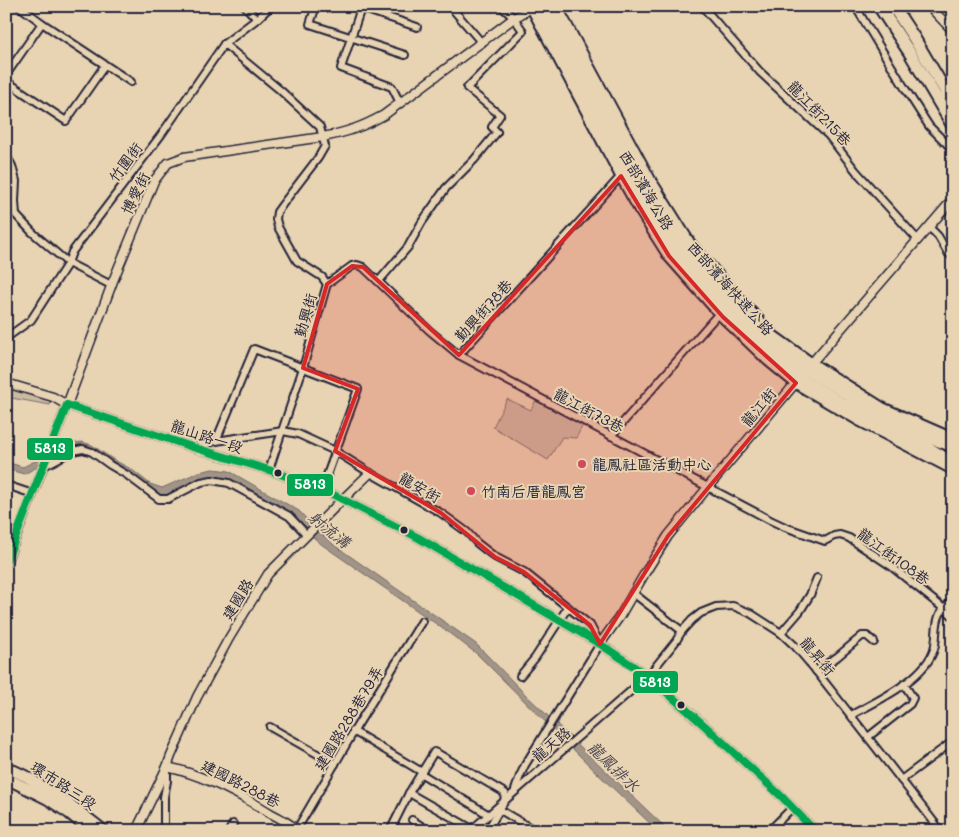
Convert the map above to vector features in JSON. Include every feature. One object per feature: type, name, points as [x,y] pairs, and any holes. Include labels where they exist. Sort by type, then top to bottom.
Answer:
[{"type":"highway","points":[[879,6],[910,53],[953,126]]},
{"type":"highway","points":[[893,6],[953,104]]},
{"type":"highway","points":[[923,435],[953,440]]},
{"type":"highway","points":[[923,435],[953,447]]},
{"type":"highway","points":[[923,435],[953,463]]},
{"type":"main road","name":"西部濱海快速公路","points":[[547,6],[641,182],[680,244],[705,275],[803,374]]},
{"type":"main road","name":"西部濱海公路","points":[[556,6],[610,109],[650,180],[690,244],[773,336],[803,374],[857,420],[953,469]]},
{"type":"main road","name":"西部濱海快速公路","points":[[534,7],[635,186],[672,245],[700,280],[747,332],[842,403],[923,435],[953,457]]},
{"type":"main road","name":"西部濱海公路","points":[[534,7],[640,210],[669,256],[719,313],[768,360],[882,408],[923,435]]},
{"type":"main road","points":[[610,109],[641,182]]},
{"type":"main road","points":[[640,210],[672,245]]},
{"type":"main road","name":"環市路三段","points":[[6,767],[27,777],[68,802],[104,831]]},
{"type":"main road","name":"環市路三段","points":[[6,778],[48,799],[91,831]]},
{"type":"street","points":[[20,6],[42,24],[131,82]]},
{"type":"street","points":[[245,6],[257,18]]},
{"type":"street","name":"竹圍街","points":[[6,338],[31,320],[68,263],[72,252],[161,135],[224,44],[271,6]]},
{"type":"street","points":[[316,6],[310,24],[405,56]]},
{"type":"street","points":[[450,6],[482,43]]},
{"type":"street","points":[[378,281],[408,247],[422,222],[446,188],[474,160],[497,132],[492,127],[500,115],[467,88],[523,31],[514,18],[501,6]]},
{"type":"street","name":"龍江街215巷","points":[[702,6],[760,72],[828,135],[856,171],[918,240]]},
{"type":"street","points":[[854,6],[929,126],[953,150]]},
{"type":"street","points":[[929,6],[953,31]]},
{"type":"street","points":[[933,6],[940,18]]},
{"type":"street","points":[[400,103],[392,87],[341,68],[359,7],[417,27]]},
{"type":"street","name":"博愛街","points":[[6,563],[111,285],[154,180],[168,163],[184,157],[345,133],[363,126],[384,116],[514,18],[534,7]]},
{"type":"street","points":[[6,75],[42,24]]},
{"type":"street","points":[[224,44],[280,90],[320,127],[323,137]]},
{"type":"street","points":[[6,81],[66,121],[105,65]]},
{"type":"street","name":"勤興街","points":[[269,470],[303,368],[327,284],[322,277],[296,261],[278,226],[276,218],[277,212],[325,146],[323,137]]},
{"type":"street","points":[[6,155],[12,166],[16,181],[16,215],[32,232],[68,263],[111,285]]},
{"type":"street","name":"勤興街78巷","points":[[327,284],[352,266],[363,267],[430,331],[459,355],[621,176]]},
{"type":"street","name":"龍江街","points":[[600,644],[620,616],[668,536],[803,374],[918,240],[930,229],[953,199]]},
{"type":"street","points":[[930,229],[938,236],[948,253],[953,257]]},
{"type":"street","points":[[611,436],[719,313]]},
{"type":"street","points":[[216,441],[254,349],[358,389],[322,489]]},
{"type":"street","name":"龍江街73巷","points":[[459,355],[708,487]]},
{"type":"street","name":"龍山路一段","points":[[6,383],[53,397],[67,405],[322,489],[418,537],[600,644],[648,676],[710,731],[815,831]]},
{"type":"street","name":"龍安街","points":[[192,447],[216,441],[283,431],[298,434],[335,451],[370,474],[440,512],[467,532],[495,557],[524,572],[590,625],[600,644]]},
{"type":"street","points":[[46,461],[72,451],[83,449],[92,452],[159,499],[168,498],[201,482],[212,480],[229,483],[289,516],[307,535]]},
{"type":"street","name":"建國路","points":[[136,831],[167,767],[197,697],[228,640],[268,574],[370,474]]},
{"type":"street","points":[[6,485],[33,494]]},
{"type":"street","name":"龍江街108巷","points":[[708,487],[786,528],[825,541],[840,535],[849,538],[891,566],[953,616]]},
{"type":"street","points":[[781,634],[800,611],[810,595],[817,578]]},
{"type":"street","points":[[633,593],[682,631]]},
{"type":"street","points":[[851,715],[889,695],[918,672],[930,659],[934,651],[940,615],[953,599]]},
{"type":"street","name":"龍昇街","points":[[648,676],[682,631],[701,613],[716,607],[733,606],[750,613],[795,646],[941,831]]},
{"type":"street","points":[[520,676],[535,658],[568,607]]},
{"type":"street","name":"建國路288巷79弄","points":[[298,830],[354,731],[422,621]]},
{"type":"street","points":[[816,671],[837,657],[862,636],[867,636],[874,642]]},
{"type":"street","points":[[515,791],[525,765],[600,644]]},
{"type":"street","name":"龍天路","points":[[473,830],[515,791],[648,676]]},
{"type":"street","points":[[868,737],[910,704],[913,698],[904,684]]},
{"type":"street","points":[[270,727],[335,764]]},
{"type":"street","points":[[354,731],[489,815]]},
{"type":"street","points":[[901,780],[948,745],[953,749]]},
{"type":"street","points":[[390,831],[410,793],[436,752],[505,793],[504,802],[487,831]]},
{"type":"street","name":"建國路","points":[[164,831],[164,796],[168,781],[167,767]]},
{"type":"street","name":"建國路288巷","points":[[167,767],[186,771],[216,784],[254,803],[298,830]]},
{"type":"street","points":[[410,793],[473,830]]},
{"type":"street","points":[[769,831],[792,808]]},
{"type":"street","points":[[500,810],[536,831]]},
{"type":"street","points":[[412,820],[429,831]]},
{"type":"highlighted area","points":[[621,176],[669,256],[723,317],[796,383],[668,536],[600,644],[590,625],[524,572],[495,557],[441,513],[335,451],[358,389],[303,368],[327,284],[352,266],[363,267],[459,355]]},
{"type":"shaded area","points":[[6,383],[53,397],[50,405],[6,397]]},
{"type":"shaded area","points":[[507,399],[531,410],[536,400],[583,425],[576,438],[562,437],[548,460],[493,427]]},
{"type":"shaded area","points":[[82,442],[92,445],[131,469],[150,484],[162,488],[199,472],[213,469],[229,471],[299,511],[334,545],[476,644],[526,695],[669,831],[658,831],[477,654],[321,544],[284,511],[221,479],[168,496],[160,496],[92,451],[70,450],[24,474],[6,469],[6,462],[23,467],[69,444]]},
{"type":"waterway","name":"龍鳳排水","points":[[557,724],[561,716]]},
{"type":"transit line","name":"5813","points":[[67,405],[322,489],[417,537],[600,644],[648,676],[781,796],[815,831]]},
{"type":"transit line","name":"5813","points":[[6,562],[67,405]]},
{"type":"place","name":"龍鳳社區活動中心","points":[[582,464]]},
{"type":"place","name":"竹南后厝龍鳳宮","points":[[471,491]]},
{"type":"water label","name":"射流溝","points":[[330,529]]}]
